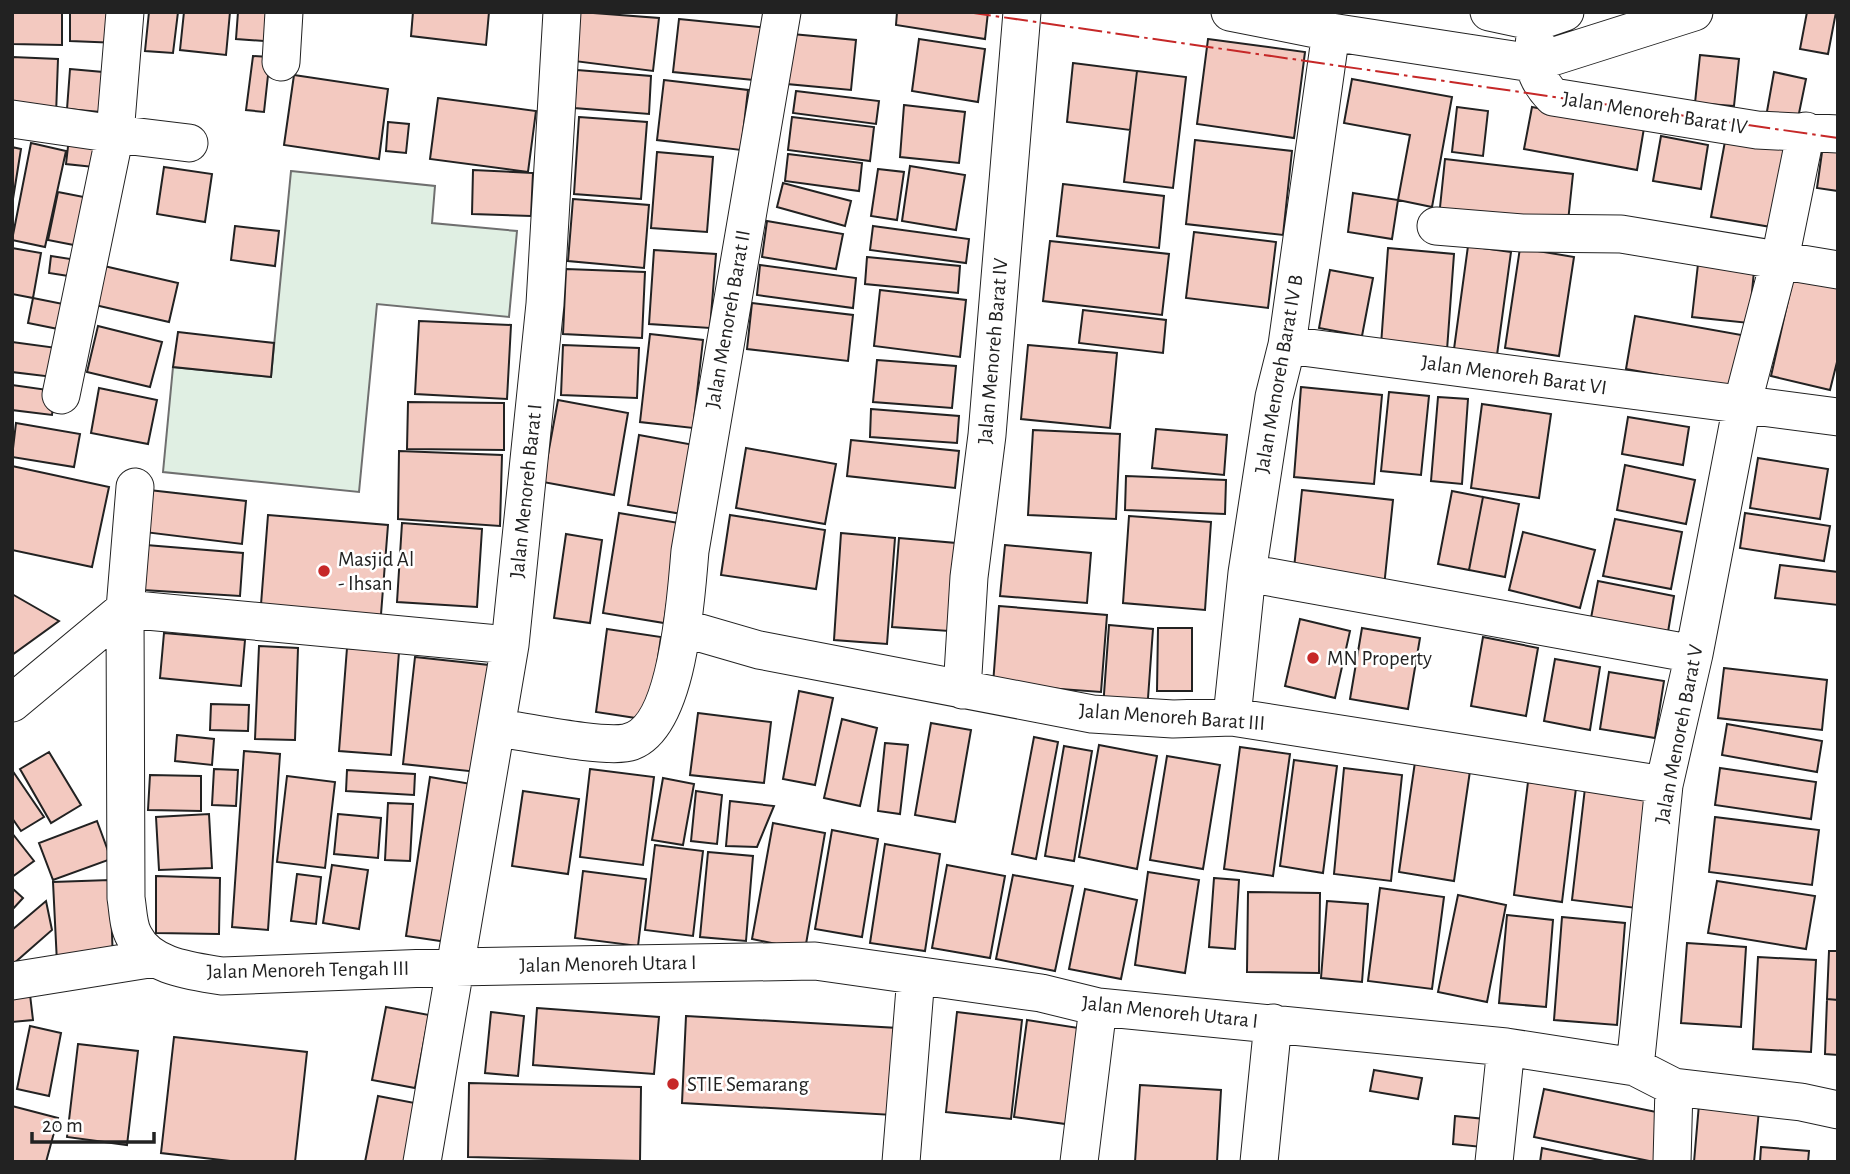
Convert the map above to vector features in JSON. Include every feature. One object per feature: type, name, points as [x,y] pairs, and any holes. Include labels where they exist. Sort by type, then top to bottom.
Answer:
[{"type":"street","points":[[61,395],[115,134],[125,12]]},
{"type":"street","points":[[281,62],[284,12]]},
{"type":"street","name":"Jalan Menoreh Barat I","points":[[455,967],[498,728],[510,645],[545,304],[562,12]]},
{"type":"street","name":"Jalan Menoreh Barat II","points":[[498,728],[622,743],[634,741],[653,726],[661,708],[683,628],[690,551],[782,12]]},
{"type":"street","name":"Jalan Menoreh Barat IV","points":[[962,690],[969,577],[987,435],[1022,12]]},
{"type":"street","points":[[1230,12],[1331,32],[1533,63],[1694,12]]},
{"type":"street","points":[[1489,12],[1550,17],[1533,63]]},
{"type":"street","name":"Jalan Menoreh Barat IV B","points":[[1232,717],[1247,573],[1275,397],[1287,345],[1331,32]]},
{"type":"street","name":"Jalan Menoreh Barat IV","points":[[1533,63],[1538,82],[1553,97],[1757,130],[1822,133]]},
{"type":"street","points":[[12,119],[189,143]]},
{"type":"street","points":[[1742,405],[1780,259],[1822,133]]},
{"type":"street","points":[[1436,226],[1522,233],[1621,234],[1838,270]]},
{"type":"street","name":"Jalan Menoreh Barat VI","points":[[1287,345],[1838,417]]},
{"type":"street","name":"Jalan Menoreh Barat V","points":[[1635,1067],[1664,785],[1694,654],[1742,405]]},
{"type":"street","name":"Jalan Menoreh Tengah III","points":[[135,487],[125,609],[126,898],[134,937],[155,958],[185,970],[222,975],[455,967]]},
{"type":"street","points":[[1247,573],[1694,654]]},
{"type":"street","points":[[12,703],[125,609],[510,645]]},
{"type":"street","name":"Jalan Menoreh Barat III","points":[[683,628],[759,650],[1092,714],[1173,719],[1232,717],[1664,785]]},
{"type":"street","points":[[12,981],[155,958]]},
{"type":"street","name":"Jalan Menoreh Utara I","points":[[455,967],[816,961],[1041,993],[1098,1007],[1506,1046],[1635,1067],[1674,1087],[1801,1102],[1838,1110]]},
{"type":"street","points":[[422,1162],[455,967]]},
{"type":"street","points":[[901,1162],[916,976]]},
{"type":"street","points":[[1079,1162],[1098,1007]]},
{"type":"street","points":[[1259,1162],[1273,1023]]},
{"type":"street","points":[[1494,1162],[1506,1046]]},
{"type":"street","points":[[1672,1162],[1674,1087]]},
{"type":"green space","points":[[291,171],[435,186],[432,223],[517,231],[509,317],[377,304],[359,492],[163,472],[173,367],[271,377]]},
{"type":"building","points":[[12,12],[62,12],[62,45],[12,44]]},
{"type":"building","points":[[70,12],[121,12],[119,43],[70,41]]},
{"type":"building","points":[[149,12],[178,12],[173,53],[145,51]]},
{"type":"building","points":[[184,12],[230,12],[226,55],[180,50]]},
{"type":"building","points":[[238,12],[279,12],[277,42],[236,39]]},
{"type":"building","points":[[413,12],[489,12],[486,45],[411,36]]},
{"type":"building","points":[[580,12],[659,18],[653,71],[574,61]]},
{"type":"building","points":[[897,12],[988,12],[985,39],[896,25]]},
{"type":"building","points":[[1807,12],[1836,12],[1828,54],[1800,49]]},
{"type":"building","points":[[679,19],[770,28],[764,81],[673,72]]},
{"type":"building","points":[[792,34],[856,40],[851,90],[787,84]]},
{"type":"building","points":[[919,39],[985,49],[978,102],[912,91]]},
{"type":"building","points":[[1208,39],[1305,52],[1294,138],[1197,124]]},
{"type":"building","points":[[1700,55],[1739,59],[1734,106],[1695,103]]},
{"type":"building","points":[[253,56],[270,57],[264,112],[246,110]]},
{"type":"building","points":[[12,57],[58,59],[56,115],[12,113]]},
{"type":"building","points":[[1073,63],[1137,71],[1130,130],[1067,122]]},
{"type":"building","points":[[70,69],[114,73],[112,113],[67,109]]},
{"type":"building","points":[[577,70],[651,76],[649,114],[574,108]]},
{"type":"building","points":[[1137,71],[1186,77],[1173,188],[1124,182]]},
{"type":"building","points":[[1774,72],[1806,79],[1797,123],[1766,117]]},
{"type":"building","points":[[294,75],[388,89],[379,159],[284,145]]},
{"type":"building","points":[[1352,79],[1452,97],[1432,207],[1398,200],[1410,135],[1344,123]]},
{"type":"building","points":[[664,80],[748,90],[741,150],[657,140]]},
{"type":"building","points":[[796,91],[879,101],[876,124],[793,113]]},
{"type":"building","points":[[438,98],[536,111],[528,172],[430,159]]},
{"type":"building","points":[[904,105],[965,112],[959,163],[900,157]]},
{"type":"building","points":[[1457,107],[1488,111],[1483,156],[1452,152]]},
{"type":"building","points":[[1532,107],[1644,128],[1637,170],[1524,149]]},
{"type":"building","points":[[579,117],[647,122],[641,199],[574,194]]},
{"type":"building","points":[[792,117],[874,127],[870,161],[788,150]]},
{"type":"building","points":[[388,122],[409,124],[406,153],[386,151]]},
{"type":"building","points":[[1661,136],[1708,145],[1701,189],[1653,181]]},
{"type":"building","points":[[1726,136],[1791,148],[1777,228],[1711,217]]},
{"type":"building","points":[[69,138],[106,143],[103,168],[66,164]]},
{"type":"building","points":[[1195,140],[1292,151],[1283,235],[1186,224]]},
{"type":"building","points":[[31,143],[66,151],[45,247],[12,240]]},
{"type":"building","points":[[1823,145],[1838,147],[1838,191],[1817,188]]},
{"type":"building","points":[[12,147],[21,149],[12,205]]},
{"type":"building","points":[[657,152],[713,157],[707,232],[651,228]]},
{"type":"building","points":[[788,154],[862,163],[859,191],[785,181]]},
{"type":"building","points":[[1445,159],[1573,174],[1567,231],[1439,217]]},
{"type":"building","points":[[910,166],[965,175],[956,230],[902,221]]},
{"type":"building","points":[[164,167],[212,174],[205,222],[157,214]]},
{"type":"building","points":[[878,169],[904,172],[897,220],[871,216]]},
{"type":"building","points":[[473,170],[533,173],[531,216],[472,214]]},
{"type":"building","points":[[783,183],[851,201],[845,226],[777,207]]},
{"type":"building","points":[[1063,184],[1164,196],[1159,248],[1057,236]]},
{"type":"building","points":[[58,192],[94,199],[84,247],[48,240]]},
{"type":"building","points":[[1353,193],[1398,200],[1392,239],[1348,232]]},
{"type":"building","points":[[573,199],[649,205],[644,268],[568,261]]},
{"type":"building","points":[[767,221],[843,234],[836,269],[762,257]]},
{"type":"building","points":[[235,226],[279,231],[275,266],[231,260]]},
{"type":"building","points":[[873,226],[969,239],[966,263],[870,250]]},
{"type":"building","points":[[1194,232],[1276,242],[1268,308],[1186,298]]},
{"type":"building","points":[[1050,241],[1169,254],[1162,315],[1043,301]]},
{"type":"building","points":[[1468,246],[1511,252],[1497,355],[1454,349]]},
{"type":"building","points":[[12,248],[41,253],[33,298],[12,294]]},
{"type":"building","points":[[1388,248],[1454,254],[1447,350],[1381,345]]},
{"type":"building","points":[[1520,248],[1574,257],[1559,356],[1505,348]]},
{"type":"building","points":[[654,250],[716,254],[710,328],[649,324]]},
{"type":"building","points":[[51,256],[77,260],[75,277],[49,273]]},
{"type":"building","points":[[867,257],[960,266],[958,293],[865,284]]},
{"type":"building","points":[[1698,264],[1754,271],[1749,323],[1692,317]]},
{"type":"building","points":[[760,265],[856,278],[853,308],[757,295]]},
{"type":"building","points":[[104,266],[178,283],[169,322],[95,305]]},
{"type":"building","points":[[566,269],[645,272],[642,338],[563,334]]},
{"type":"building","points":[[1330,270],[1373,278],[1362,336],[1319,328]]},
{"type":"building","points":[[1794,274],[1838,284],[1838,358],[1830,390],[1771,376]]},
{"type":"building","points":[[880,290],[966,300],[960,357],[874,346]]},
{"type":"building","points":[[33,298],[68,305],[63,330],[28,323]]},
{"type":"building","points":[[752,303],[853,315],[848,361],[747,349]]},
{"type":"building","points":[[1083,310],[1166,320],[1163,353],[1079,343]]},
{"type":"building","points":[[1635,316],[1747,336],[1738,389],[1626,369]]},
{"type":"building","points":[[419,321],[511,325],[507,399],[415,394]]},
{"type":"building","points":[[98,326],[162,342],[150,387],[87,372]]},
{"type":"building","points":[[178,332],[274,343],[271,377],[173,367]]},
{"type":"building","points":[[650,334],[703,340],[693,428],[640,422]]},
{"type":"building","points":[[12,342],[57,348],[53,377],[12,372]]},
{"type":"building","points":[[563,345],[639,348],[637,398],[561,395]]},
{"type":"building","points":[[1028,345],[1117,353],[1110,428],[1021,419]]},
{"type":"building","points":[[877,360],[956,366],[952,408],[873,402]]},
{"type":"building","points":[[12,385],[55,391],[52,415],[12,410]]},
{"type":"building","points":[[1301,387],[1382,395],[1374,484],[1294,477]]},
{"type":"building","points":[[99,388],[157,400],[148,444],[91,433]]},
{"type":"building","points":[[1389,392],[1429,396],[1421,475],[1381,471]]},
{"type":"building","points":[[1438,397],[1468,399],[1462,484],[1431,481]]},
{"type":"building","points":[[558,400],[628,413],[614,495],[543,482]]},
{"type":"building","points":[[408,402],[504,403],[504,450],[407,449]]},
{"type":"building","points":[[1482,404],[1551,414],[1539,498],[1471,488]]},
{"type":"building","points":[[871,409],[959,416],[957,443],[870,437]]},
{"type":"building","points":[[1628,417],[1689,427],[1683,465],[1622,454]]},
{"type":"building","points":[[16,423],[80,434],[74,467],[12,457]]},
{"type":"building","points":[[1156,429],[1227,435],[1224,475],[1152,468]]},
{"type":"building","points":[[1033,430],[1120,434],[1116,519],[1028,515]]},
{"type":"building","points":[[639,435],[694,445],[682,514],[628,505]]},
{"type":"building","points":[[851,440],[959,451],[955,488],[847,476]]},
{"type":"building","points":[[746,448],[836,464],[825,524],[736,508]]},
{"type":"building","points":[[399,451],[502,455],[500,526],[398,519]]},
{"type":"building","points":[[1758,458],[1828,469],[1820,519],[1750,508]]},
{"type":"building","points":[[1625,465],[1695,480],[1686,524],[1617,510]]},
{"type":"building","points":[[12,466],[109,487],[92,567],[12,550]]},
{"type":"building","points":[[1126,476],[1226,480],[1225,514],[1125,510]]},
{"type":"building","points":[[149,490],[246,501],[242,544],[144,532]]},
{"type":"building","points":[[1302,490],[1393,500],[1384,587],[1293,578]]},
{"type":"building","points":[[1452,491],[1483,497],[1469,570],[1438,564]]},
{"type":"building","points":[[1483,497],[1519,504],[1505,577],[1469,570]]},
{"type":"building","points":[[619,513],[679,523],[664,623],[603,613]]},
{"type":"building","points":[[1745,513],[1830,526],[1824,561],[1740,548]]},
{"type":"building","name":"Masjid Al - Ihsan","points":[[268,515],[388,525],[380,627],[260,617]]},
{"type":"building","points":[[730,515],[825,530],[816,589],[721,575]]},
{"type":"building","points":[[1129,516],[1211,522],[1205,610],[1123,603]]},
{"type":"building","points":[[1615,519],[1682,532],[1671,589],[1603,576]]},
{"type":"building","points":[[402,523],[482,529],[477,607],[397,602]]},
{"type":"building","points":[[1523,532],[1595,550],[1580,608],[1509,590]]},
{"type":"building","points":[[841,533],[895,538],[887,644],[834,640]]},
{"type":"building","points":[[566,534],[602,540],[590,623],[554,618]]},
{"type":"building","points":[[899,538],[956,543],[949,631],[892,627]]},
{"type":"building","points":[[146,545],[243,553],[240,596],[143,590]]},
{"type":"building","points":[[1005,545],[1091,553],[1087,603],[1000,596]]},
{"type":"building","points":[[1780,565],[1838,572],[1838,605],[1775,598]]},
{"type":"building","points":[[1598,581],[1674,596],[1668,632],[1591,618]]},
{"type":"building","points":[[12,594],[59,621],[12,655]]},
{"type":"building","points":[[999,606],[1107,615],[1101,692],[993,684]]},
{"type":"building","points":[[1300,619],[1350,631],[1335,698],[1285,686]]},
{"type":"building","points":[[1109,625],[1153,629],[1147,712],[1103,708]]},
{"type":"building","points":[[1158,628],[1192,628],[1192,691],[1157,691]]},
{"type":"building","points":[[1362,628],[1420,638],[1408,709],[1350,699]]},
{"type":"building","points":[[607,629],[661,637],[649,720],[596,712]]},
{"type":"building","points":[[164,633],[245,640],[241,686],[160,678]]},
{"type":"building","points":[[1483,637],[1538,648],[1526,716],[1471,706]]},
{"type":"building","points":[[259,646],[298,648],[295,740],[255,739]]},
{"type":"building","points":[[347,648],[399,652],[391,755],[339,751]]},
{"type":"building","points":[[415,657],[489,665],[478,772],[403,764]]},
{"type":"building","points":[[1555,659],[1600,667],[1590,730],[1544,721]]},
{"type":"building","points":[[1724,668],[1827,680],[1822,730],[1718,718]]},
{"type":"building","points":[[1609,672],[1664,681],[1655,738],[1600,729]]},
{"type":"building","points":[[799,691],[833,698],[815,785],[783,779]]},
{"type":"building","points":[[211,704],[249,705],[248,731],[210,730]]},
{"type":"building","points":[[698,713],[771,722],[764,783],[690,775]]},
{"type":"building","points":[[842,719],[877,728],[860,806],[824,798]]},
{"type":"building","points":[[931,723],[971,730],[955,822],[915,815]]},
{"type":"building","points":[[1727,724],[1822,741],[1817,772],[1722,755]]},
{"type":"building","points":[[177,735],[214,739],[212,765],[175,761]]},
{"type":"building","points":[[1034,737],[1058,742],[1036,859],[1012,854]]},
{"type":"building","points":[[885,743],[908,745],[900,814],[878,811]]},
{"type":"building","points":[[1099,745],[1157,756],[1137,869],[1079,857]]},
{"type":"building","points":[[1064,746],[1092,751],[1074,861],[1045,856]]},
{"type":"building","points":[[1240,747],[1290,754],[1273,876],[1224,869]]},
{"type":"building","points":[[244,751],[280,754],[268,930],[232,927]]},
{"type":"building","points":[[49,752],[81,805],[51,823],[20,769]]},
{"type":"building","points":[[1167,756],[1220,765],[1203,869],[1150,860]]},
{"type":"building","points":[[1294,760],[1337,766],[1323,873],[1280,866]]},
{"type":"building","points":[[1415,762],[1470,771],[1454,881],[1399,872]]},
{"type":"building","points":[[1344,768],[1402,775],[1391,881],[1334,874]]},
{"type":"building","points":[[1720,768],[1816,782],[1811,819],[1715,805]]},
{"type":"building","points":[[214,769],[238,770],[236,806],[212,805]]},
{"type":"building","points":[[590,769],[654,777],[643,865],[580,857]]},
{"type":"building","points":[[12,770],[44,817],[21,831],[12,818]]},
{"type":"building","points":[[347,770],[415,774],[414,795],[346,791]]},
{"type":"building","points":[[150,775],[201,776],[201,811],[148,810]]},
{"type":"building","points":[[287,776],[335,782],[325,868],[277,862]]},
{"type":"building","points":[[430,777],[477,785],[454,943],[406,936]]},
{"type":"building","points":[[663,778],[694,784],[683,845],[652,840]]},
{"type":"building","points":[[1528,782],[1576,788],[1562,902],[1514,895]]},
{"type":"building","points":[[1585,788],[1649,796],[1636,908],[1572,900]]},
{"type":"building","points":[[523,791],[579,799],[568,874],[512,866]]},
{"type":"building","points":[[696,791],[722,795],[717,844],[691,841]]},
{"type":"building","points":[[730,801],[774,806],[757,847],[726,846]]},
{"type":"building","points":[[388,803],[413,804],[410,861],[385,860]]},
{"type":"building","points":[[209,814],[212,868],[159,870],[156,817]]},
{"type":"building","points":[[338,814],[381,818],[378,858],[334,854]]},
{"type":"building","points":[[1715,817],[1819,830],[1812,885],[1709,872]]},
{"type":"building","points":[[97,821],[111,859],[53,880],[39,843]]},
{"type":"building","points":[[773,823],[825,833],[805,950],[752,939]]},
{"type":"building","points":[[832,830],[878,839],[862,937],[815,929]]},
{"type":"building","points":[[12,833],[34,861],[12,877]]},
{"type":"building","points":[[885,844],[940,854],[925,951],[870,943]]},
{"type":"building","points":[[655,845],[703,851],[693,936],[645,930]]},
{"type":"building","points":[[708,852],[753,856],[746,941],[700,937]]},
{"type":"building","points":[[332,865],[368,870],[359,929],[323,923]]},
{"type":"building","points":[[947,865],[1005,876],[990,958],[932,948]]},
{"type":"building","points":[[583,871],[646,879],[638,946],[575,938]]},
{"type":"building","points":[[1148,872],[1199,880],[1185,973],[1135,965]]},
{"type":"building","points":[[297,874],[321,877],[316,924],[291,921]]},
{"type":"building","points":[[1013,875],[1073,886],[1055,971],[996,959]]},
{"type":"building","points":[[156,876],[220,878],[219,934],[156,933]]},
{"type":"building","points":[[1214,878],[1239,880],[1235,949],[1209,947]]},
{"type":"building","points":[[110,880],[113,961],[57,963],[53,882]]},
{"type":"building","points":[[1717,881],[1815,896],[1806,949],[1708,933]]},
{"type":"building","points":[[12,888],[23,898],[12,910]]},
{"type":"building","points":[[1380,888],[1444,897],[1432,989],[1368,981]]},
{"type":"building","points":[[1085,889],[1137,900],[1121,979],[1069,969]]},
{"type":"building","points":[[1248,892],[1320,893],[1319,973],[1247,972]]},
{"type":"building","points":[[1458,895],[1506,905],[1487,1002],[1438,992]]},
{"type":"building","points":[[46,901],[52,930],[12,965],[12,930]]},
{"type":"building","points":[[1327,901],[1368,904],[1362,982],[1321,978]]},
{"type":"building","points":[[1507,915],[1553,920],[1546,1007],[1499,1003]]},
{"type":"building","points":[[1562,917],[1625,923],[1617,1025],[1554,1020]]},
{"type":"building","points":[[1687,943],[1746,947],[1741,1027],[1681,1023]]},
{"type":"building","points":[[1829,951],[1838,951],[1838,1000],[1827,999]]},
{"type":"building","points":[[1758,957],[1816,960],[1811,1052],[1753,1049]]},
{"type":"building","points":[[29,986],[33,1020],[12,1022],[12,989]]},
{"type":"building","points":[[1827,999],[1838,1000],[1838,1055],[1825,1054]]},
{"type":"building","points":[[386,1007],[429,1015],[415,1088],[372,1080]]},
{"type":"building","points":[[537,1008],[659,1017],[654,1074],[533,1065]]},
{"type":"building","points":[[491,1012],[524,1016],[518,1076],[485,1073]]},
{"type":"building","points":[[957,1012],[1022,1020],[1011,1119],[946,1112]]},
{"type":"building","points":[[686,1016],[898,1028],[893,1115],[682,1103]]},
{"type":"building","points":[[1027,1020],[1085,1029],[1073,1125],[1014,1117]]},
{"type":"building","points":[[30,1026],[61,1033],[49,1096],[17,1089]]},
{"type":"building","points":[[174,1037],[307,1052],[295,1162],[239,1162],[161,1153]]},
{"type":"building","points":[[78,1044],[138,1051],[127,1145],[67,1137]]},
{"type":"building","points":[[1374,1070],[1422,1078],[1418,1099],[1370,1091]]},
{"type":"building","points":[[469,1083],[641,1087],[640,1161],[468,1157]]},
{"type":"building","points":[[1140,1085],[1221,1090],[1217,1162],[1135,1162]]},
{"type":"building","points":[[1544,1089],[1666,1114],[1654,1162],[1534,1137]]},
{"type":"building","points":[[378,1096],[425,1105],[414,1162],[365,1162]]},
{"type":"building","points":[[1699,1104],[1759,1110],[1754,1162],[1694,1162]]},
{"type":"building","points":[[12,1106],[58,1118],[46,1162],[12,1162]]},
{"type":"building","points":[[1455,1116],[1485,1119],[1482,1147],[1453,1144]]},
{"type":"building","points":[[1761,1147],[1809,1151],[1808,1162],[1760,1162]]},
{"type":"building","points":[[1542,1148],[1609,1162],[1540,1162]]},
{"type":"power","points":[[967,12],[1838,138]]},
{"type":"place","name":"Masjid Al - Ihsan","points":[[324,571]]},
{"type":"place","name":"MN Property","points":[[1313,658]]},
{"type":"place","name":"STIE Semarang","points":[[673,1084]]}]
